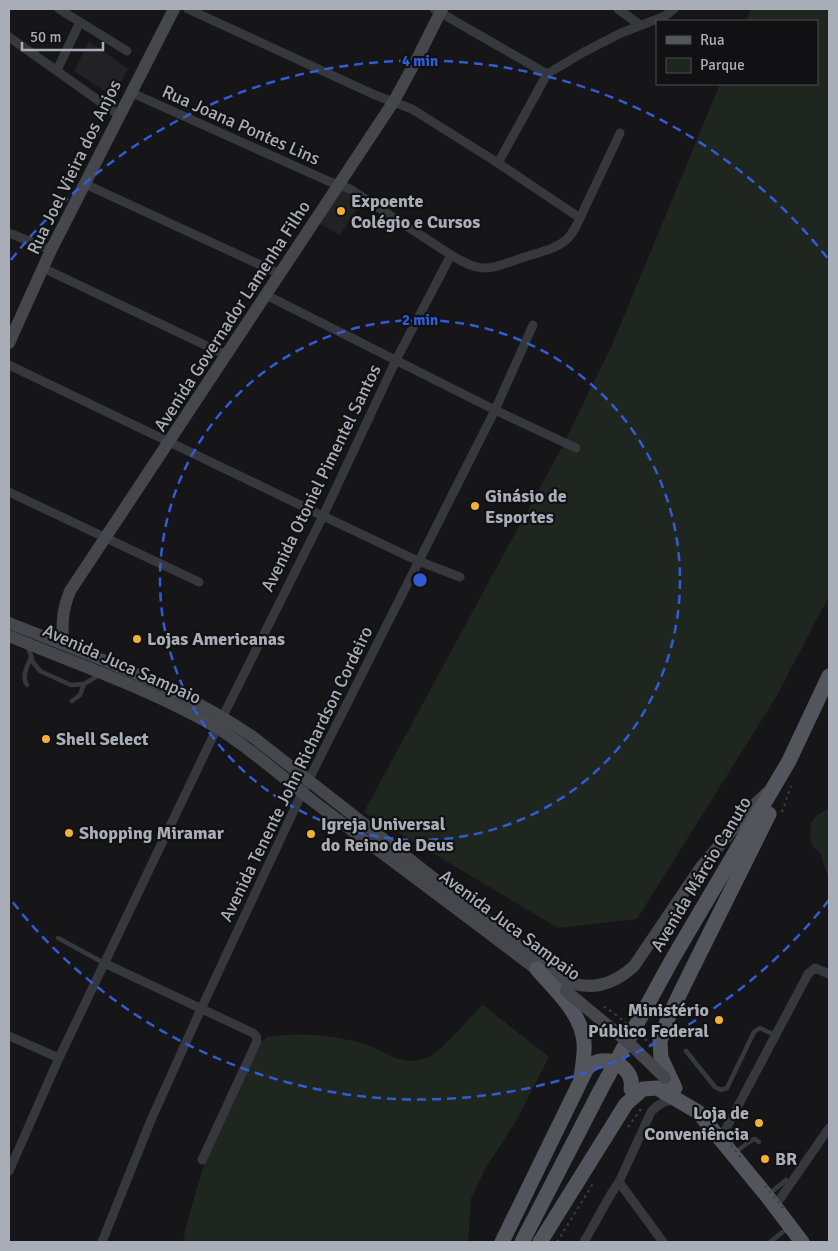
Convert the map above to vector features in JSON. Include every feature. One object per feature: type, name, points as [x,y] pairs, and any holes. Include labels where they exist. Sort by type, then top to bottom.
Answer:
[{"type":"main road","name":"Rua Joel Vieira dos Anjos","points":[[9,343],[51,250],[174,9]]},
{"type":"main road","name":"Avenida Governador Lamenha Filho","points":[[63,644],[62,624],[64,608],[70,591],[394,101],[439,10]]},
{"type":"main road","name":"Avenida Juca Sampaio","points":[[9,623],[153,682],[220,722],[245,747],[302,793],[566,992],[629,1043],[672,1089]]},
{"type":"main road","name":"Avenida Juca Sampaio","points":[[9,636],[253,737],[564,980],[574,984],[592,986],[611,982],[623,976],[634,966],[701,868],[751,808],[776,784]]},
{"type":"main road","name":"Avenida Márcio Canuto","points":[[522,1242],[601,1089],[678,950],[789,761],[829,676]]},
{"type":"main road","points":[[789,761],[766,822],[669,1016],[660,1041],[661,1058],[672,1089],[698,1112],[728,1144],[773,1199],[802,1242]]},
{"type":"main road","points":[[537,970],[574,1014],[581,1027],[585,1052],[584,1074]]},
{"type":"main road","points":[[502,1242],[584,1074],[594,1063],[601,1060],[615,1063],[629,1073],[632,1084],[626,1104]]},
{"type":"main road","points":[[540,1242],[626,1104],[636,1094],[650,1088],[664,1091],[672,1089]]},
{"type":"street","points":[[59,9],[127,51]]},
{"type":"street","points":[[188,9],[375,95],[412,108],[580,218]]},
{"type":"street","points":[[618,9],[640,25]]},
{"type":"street","points":[[498,163],[547,74],[584,52],[640,25],[665,16],[674,9]]},
{"type":"street","points":[[439,10],[547,74]]},
{"type":"street","points":[[57,70],[80,22]]},
{"type":"street","points":[[9,37],[119,115]]},
{"type":"street","name":"Rua Joana Pontes Lins","points":[[130,92],[328,181],[350,189],[451,255],[477,268],[491,268],[565,241],[580,218],[620,133]]},
{"type":"street","points":[[85,184],[280,274]]},
{"type":"street","points":[[9,233],[51,250]]},
{"type":"street","name":"Avenida Otoniel Pimentel Santos","points":[[9,1171],[59,1058],[220,722],[323,516],[396,360],[451,255]]},
{"type":"street","points":[[43,268],[226,355]]},
{"type":"street","points":[[266,295],[576,448]]},
{"type":"street","name":"Avenida Tenente John Richardson Cordeiro","points":[[102,1242],[151,1120],[302,793],[496,410],[533,325]]},
{"type":"street","points":[[9,365],[418,561],[460,577]]},
{"type":"street","points":[[9,492],[199,582]]},
{"type":"street","points":[[104,963],[253,1032],[256,1036],[257,1041],[202,1160]]},
{"type":"street","points":[[728,1144],[776,1035],[805,980],[815,968],[829,974]]},
{"type":"street","points":[[9,1036],[59,1058]]},
{"type":"street","points":[[586,1241],[619,1182],[651,1112],[657,1105],[666,1101],[672,1089]]},
{"type":"street","points":[[773,1199],[829,1128]]},
{"type":"street","points":[[619,1182],[663,1242]]},
{"type":"lane","points":[[26,643],[35,666],[40,671],[71,685],[84,684],[100,673]]},
{"type":"lane","points":[[28,685],[25,681],[26,671],[31,657]]},
{"type":"lane","points":[[72,700],[80,695],[84,684]]},
{"type":"lane","points":[[58,938],[104,963]]},
{"type":"lane","points":[[686,1051],[715,1087],[721,1090],[727,1088],[754,1032],[760,1028],[776,1035]]},
{"type":"lane","points":[[728,1144],[755,1139],[758,1142]]},
{"type":"lane","points":[[773,1199],[787,1180]]},
{"type":"lane","points":[[770,1242],[790,1226]]},
{"type":"path","points":[[605,1007],[650,1044]]},
{"type":"path","points":[[627,1128],[643,1106]]},
{"type":"path","points":[[557,1242],[597,1177]]},
{"type":"shaded area","points":[[89,41],[128,69],[114,97],[74,71]]},
{"type":"shaded area","name":"Expoente Colégio e Cursos","points":[[343,186],[363,199],[340,235],[320,224]]},
{"type":"green space","points":[[751,9],[829,9],[829,596],[776,697],[637,919],[558,928],[364,812],[563,445],[612,345],[720,85],[818,85],[818,20],[746,20]]},
{"type":"green space","points":[[829,808],[829,879],[820,853],[813,847],[810,839],[811,823],[816,816]]},
{"type":"green space","points":[[483,1005],[549,1057],[517,1119],[484,1171],[471,1199],[468,1242],[183,1242],[213,1134],[262,1042],[267,1037],[313,1035],[335,1038],[368,1045],[401,1060],[420,1060],[435,1053]]},
{"type":"place","name":"Expoente Colégio e Cursos","points":[[341,211]]},
{"type":"place","name":"Ginásio de Esportes","points":[[475,506]]},
{"type":"place","name":"Lojas Americanas","points":[[137,639]]},
{"type":"place","name":"Shell Select","points":[[46,739]]},
{"type":"place","name":"Shopping Miramar","points":[[69,833]]},
{"type":"place","name":"Igreja Universal do Reino de Deus","points":[[311,834]]},
{"type":"place","name":"Ministério Público Federal","points":[[719,1020]]},
{"type":"place","name":"Loja de Conveniência","points":[[759,1123]]},
{"type":"place","name":"BR","points":[[765,1159]]}]
